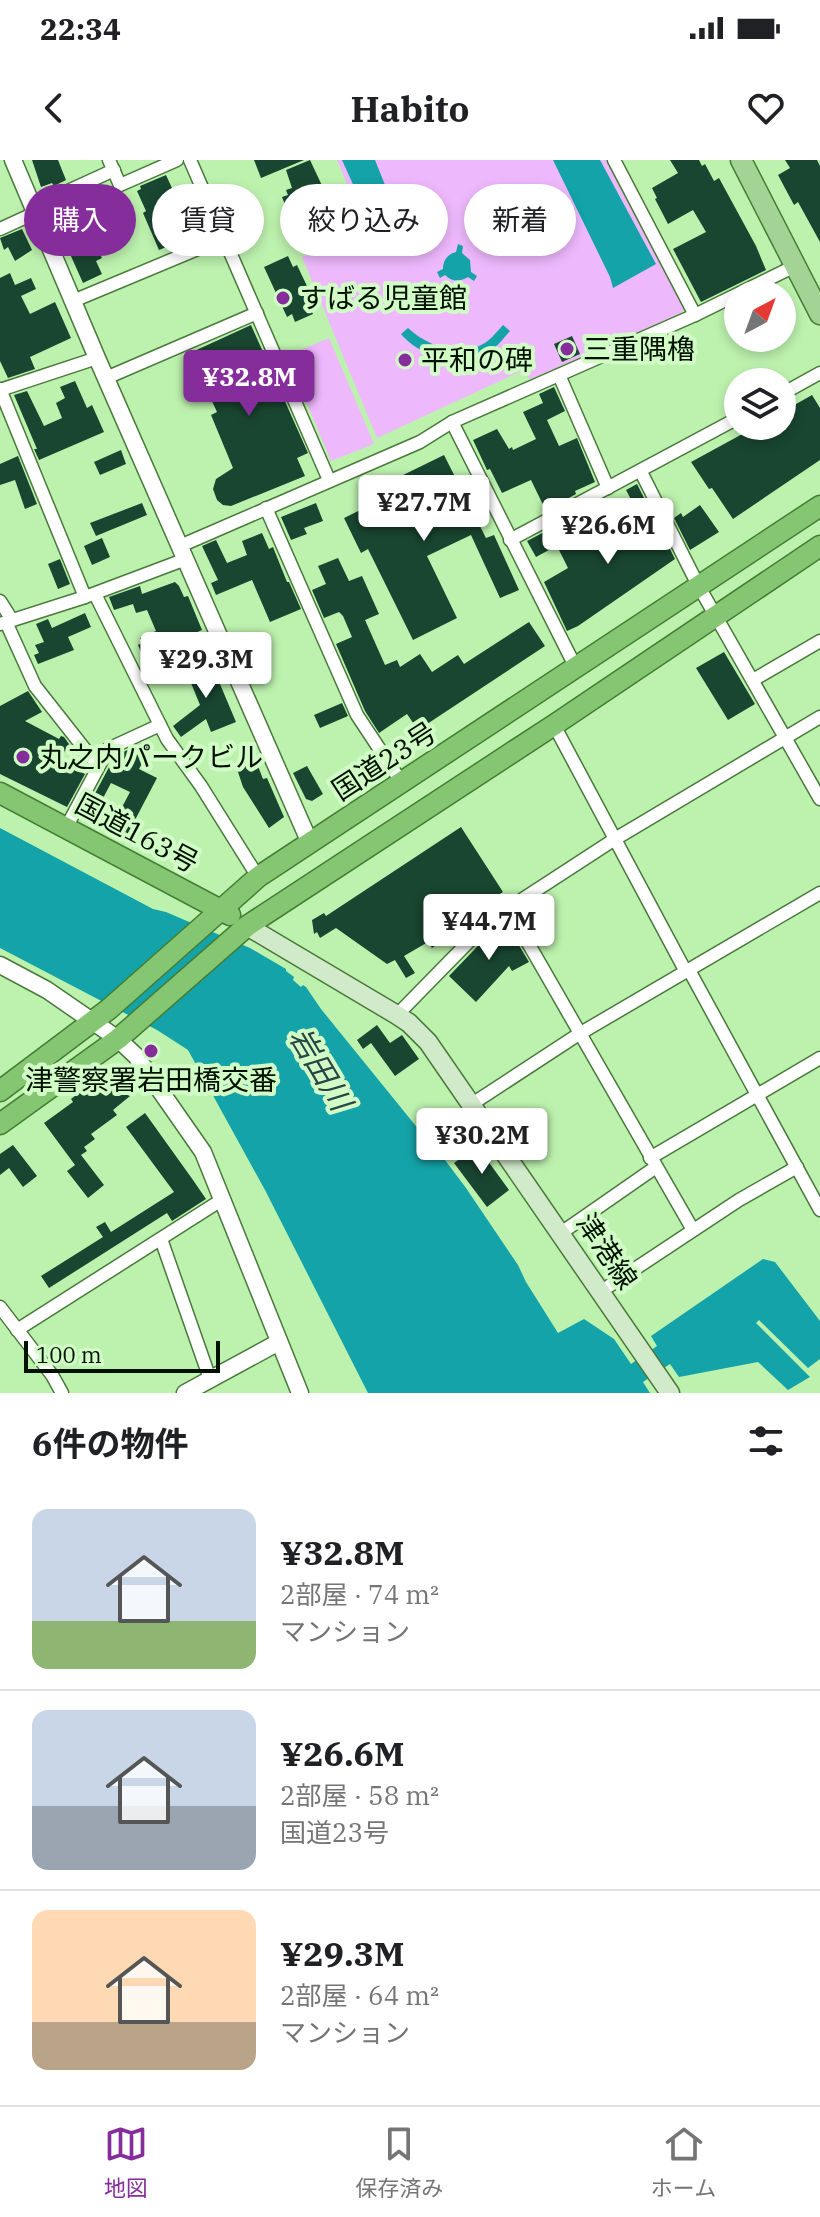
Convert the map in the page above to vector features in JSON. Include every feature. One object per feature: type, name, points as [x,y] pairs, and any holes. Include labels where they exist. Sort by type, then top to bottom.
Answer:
[{"type":"highway","name":"国道23号","points":[[0,1091],[101,1015],[258,877],[820,506]]},
{"type":"highway","points":[[0,1124],[124,1034],[241,930],[820,546]]},
{"type":"highway","name":"国道163号","points":[[0,793],[219,912],[241,930]]},
{"type":"main road","points":[[741,160],[795,266],[813,285],[820,314]]},
{"type":"main road","name":"津港線","points":[[241,930],[397,1015],[436,1050],[670,1393]]},
{"type":"street","points":[[13,160],[24,186]]},
{"type":"street","points":[[79,184],[112,165],[120,185],[177,160]]},
{"type":"street","points":[[190,160],[200,184]]},
{"type":"street","points":[[614,160],[695,315]]},
{"type":"street","points":[[0,229],[24,216]]},
{"type":"street","points":[[54,256],[310,843]]},
{"type":"street","points":[[73,301],[181,256]]},
{"type":"street","points":[[232,256],[329,480]]},
{"type":"street","points":[[6,622],[90,595],[183,552],[266,508],[420,442],[452,422],[695,315],[795,266]]},
{"type":"street","points":[[106,378],[257,313]]},
{"type":"street","points":[[97,358],[0,390],[90,595],[167,739],[201,786],[258,877]]},
{"type":"street","points":[[796,386],[820,373]]},
{"type":"street","points":[[559,375],[608,488]]},
{"type":"street","points":[[452,422],[576,668]]},
{"type":"street","points":[[510,540],[724,426]]},
{"type":"street","points":[[641,472],[698,585],[820,799]]},
{"type":"street","points":[[266,508],[357,715],[402,783]]},
{"type":"street","points":[[0,601],[6,622],[35,686],[98,766]]},
{"type":"street","points":[[753,680],[820,641]]},
{"type":"street","points":[[397,1015],[489,921],[615,839],[820,717]]},
{"type":"street","points":[[66,828],[108,749],[160,725]]},
{"type":"street","points":[[554,725],[687,971],[797,1167],[817,1194],[820,1210]]},
{"type":"street","points":[[472,1104],[579,1034],[820,893]]},
{"type":"street","points":[[508,908],[693,1230]]},
{"type":"street","points":[[0,965],[101,1015],[124,1034],[203,1152],[300,1393]]},
{"type":"street","points":[[561,1233],[653,1162],[820,1058]]},
{"type":"street","points":[[600,1292],[747,1195],[797,1167]]},
{"type":"street","points":[[17,1330],[223,1199]]},
{"type":"street","points":[[161,1239],[210,1379]]},
{"type":"street","points":[[0,1307],[52,1375],[62,1393]]},
{"type":"street","points":[[185,1393],[279,1342]]},
{"type":"shaded area","points":[[337,160],[606,160],[685,307],[681,313],[531,379],[519,372],[377,438],[302,257],[448,256],[448,184],[347,184]]},
{"type":"shaded area","points":[[329,338],[374,444],[331,461],[287,356]]},
{"type":"water","points":[[342,160],[375,160],[385,184],[353,184]]},
{"type":"water","points":[[553,160],[600,160],[656,264],[613,288],[576,207],[576,184],[565,184]]},
{"type":"water","points":[[458,244],[463,246],[462,253],[470,260],[471,272],[477,276],[474,281],[468,277],[459,280],[445,275],[440,278],[437,272],[443,269],[448,256],[456,252]]},
{"type":"water","points":[[503,325],[510,331],[496,346],[487,353],[465,359],[429,354],[401,334],[408,328],[432,344],[450,349],[470,349],[483,344]]},
{"type":"water","name":"岩田川","points":[[0,828],[153,909],[250,948],[286,969],[294,977],[293,980],[306,987],[466,1188],[518,1265],[558,1333],[584,1319],[614,1339],[631,1364],[657,1346],[651,1336],[763,1259],[775,1262],[820,1321],[820,1359],[808,1368],[759,1320],[756,1323],[810,1377],[788,1390],[758,1362],[679,1377],[670,1364],[643,1382],[650,1393],[368,1393],[265,1190],[188,1050],[157,1030],[0,948]]},
{"type":"building","points":[[32,160],[58,160],[66,180],[58,184],[40,184]]},
{"type":"building","points":[[254,160],[304,160],[261,178]]},
{"type":"building","points":[[310,160],[321,184],[291,184],[286,170]]},
{"type":"building","points":[[670,160],[699,160],[702,166],[705,164],[714,181],[719,178],[766,270],[746,280],[724,280],[724,291],[701,302],[673,249],[706,232],[693,210],[668,224],[652,188],[678,173]]},
{"type":"building","points":[[785,160],[817,160],[820,166],[820,242],[798,202],[794,205],[778,175],[790,168]]},
{"type":"building","points":[[166,175],[170,184],[152,184],[152,234],[137,191],[141,189],[140,186]]},
{"type":"building","points":[[22,229],[24,255],[15,261],[8,247],[4,250],[0,238]]},
{"type":"building","points":[[71,256],[101,256],[96,261],[102,274],[83,283]]},
{"type":"building","points":[[288,256],[293,267],[297,265],[316,305],[310,308],[313,314],[295,322],[292,314],[287,317],[264,267]]},
{"type":"building","points":[[10,273],[15,285],[31,278],[36,289],[21,296],[30,314],[55,302],[71,338],[30,357],[35,369],[8,378],[0,361],[0,278]]},
{"type":"building","points":[[251,325],[308,453],[297,458],[305,476],[231,506],[223,505],[217,500],[213,489],[216,479],[233,468],[211,415],[217,412],[190,353]]},
{"type":"building","name":"三重隅櫓","points":[[572,336],[580,354],[562,362],[554,344]]},
{"type":"building","points":[[75,381],[87,408],[92,405],[104,432],[39,460],[14,395],[27,391],[44,426],[62,418],[56,403],[65,398],[60,387]]},
{"type":"building","points":[[554,387],[565,411],[547,420],[559,446],[577,438],[595,482],[575,491],[576,494],[546,511],[531,480],[502,493],[473,440],[497,429],[509,449],[512,447],[513,450],[536,439],[523,412],[543,403],[539,394]]},
{"type":"building","points":[[812,395],[820,408],[820,460],[733,519],[691,462],[731,440],[796,440],[796,404]]},
{"type":"building","points":[[121,450],[126,464],[100,475],[94,462]]},
{"type":"building","points":[[444,455],[486,538],[494,535],[519,590],[500,598],[471,535],[427,556],[457,618],[413,640],[368,549],[361,553],[344,518],[403,489],[397,478]]},
{"type":"building","points":[[18,456],[37,504],[25,509],[15,480],[0,485],[0,464]]},
{"type":"building","points":[[637,484],[675,559],[567,631],[544,582],[568,568],[559,550],[589,538],[612,522],[622,537],[644,524],[626,490]]},
{"type":"building","points":[[142,503],[147,515],[96,536],[90,523]]},
{"type":"building","points":[[316,503],[323,521],[304,528],[307,534],[291,540],[281,517]]},
{"type":"building","points":[[700,505],[719,532],[690,550],[674,518],[681,513],[683,517]]},
{"type":"building","points":[[552,528],[560,544],[536,557],[527,541]]},
{"type":"building","points":[[262,533],[269,549],[273,547],[301,609],[270,622],[252,580],[216,595],[211,583],[218,580],[202,546],[216,540],[227,563],[247,555],[242,541]]},
{"type":"building","points":[[102,538],[110,557],[92,565],[84,546]]},
{"type":"building","points":[[338,558],[349,581],[362,576],[379,614],[365,620],[385,665],[397,660],[400,667],[420,654],[432,672],[458,655],[464,664],[529,622],[545,646],[418,730],[407,714],[379,733],[365,711],[336,644],[352,637],[343,616],[339,612],[324,618],[312,590],[326,584],[318,566]]},
{"type":"building","points":[[60,559],[70,584],[58,589],[48,564]]},
{"type":"building","points":[[175,582],[184,597],[188,596],[202,630],[164,647],[168,658],[147,666],[138,645],[142,643],[140,638],[156,631],[147,610],[136,613],[133,604],[114,610],[109,597],[140,586],[142,594]]},
{"type":"building","points":[[85,613],[91,627],[68,637],[74,650],[38,664],[34,655],[39,653],[35,645],[44,642],[36,624],[48,619],[52,628]]},
{"type":"building","points":[[724,652],[755,704],[728,720],[696,668]]},
{"type":"building","points":[[209,658],[236,722],[211,732],[206,719],[181,737],[173,726],[200,705],[189,678],[184,680],[180,669]]},
{"type":"building","points":[[28,691],[42,712],[25,721],[59,739],[64,737],[69,744],[59,761],[85,774],[67,807],[0,774],[0,706]]},
{"type":"building","points":[[342,703],[348,716],[320,728],[314,715]]},
{"type":"building","points":[[144,742],[152,745],[139,769],[157,778],[125,839],[83,816],[115,756]],"holes":[[[111,783],[130,792],[120,811],[101,802]]]},
{"type":"building","points":[[254,756],[284,817],[269,828],[243,787],[235,763]]},
{"type":"building","points":[[307,766],[323,794],[312,801],[306,799],[293,773]]},
{"type":"building","points":[[461,827],[503,892],[444,927],[450,936],[432,948],[428,942],[404,956],[415,973],[406,978],[395,960],[387,964],[336,928],[320,938],[317,932],[314,934],[312,920],[324,913],[326,916]]},
{"type":"building","points":[[505,922],[529,962],[512,971],[509,966],[476,1002],[449,976],[495,928]]},
{"type":"building","points":[[377,1025],[390,1043],[402,1035],[419,1059],[395,1076],[371,1043],[363,1049],[357,1040]]},
{"type":"building","points":[[116,1064],[125,1065],[141,1087],[113,1110],[117,1115],[91,1134],[95,1139],[84,1147],[87,1151],[81,1155],[104,1185],[88,1198],[67,1171],[75,1165],[44,1123]]},
{"type":"building","points":[[145,1113],[206,1199],[172,1221],[167,1213],[49,1288],[41,1276],[103,1237],[96,1227],[105,1222],[111,1232],[174,1192],[126,1127]]},
{"type":"building","points":[[13,1145],[37,1176],[23,1187],[9,1168],[0,1175],[0,1154]]},
{"type":"building","points":[[477,1146],[509,1190],[487,1207],[454,1163]]},
{"type":"place","name":"すばる児童館","points":[[283,298]]},
{"type":"place","name":"三重隅櫓","points":[[567,349]]},
{"type":"place","name":"平和の碑","points":[[405,360]]},
{"type":"place","name":"丸之内パークビル","points":[[23,757]]},
{"type":"place","name":"津警察署岩田橋交番","points":[[151,1051]]}]
